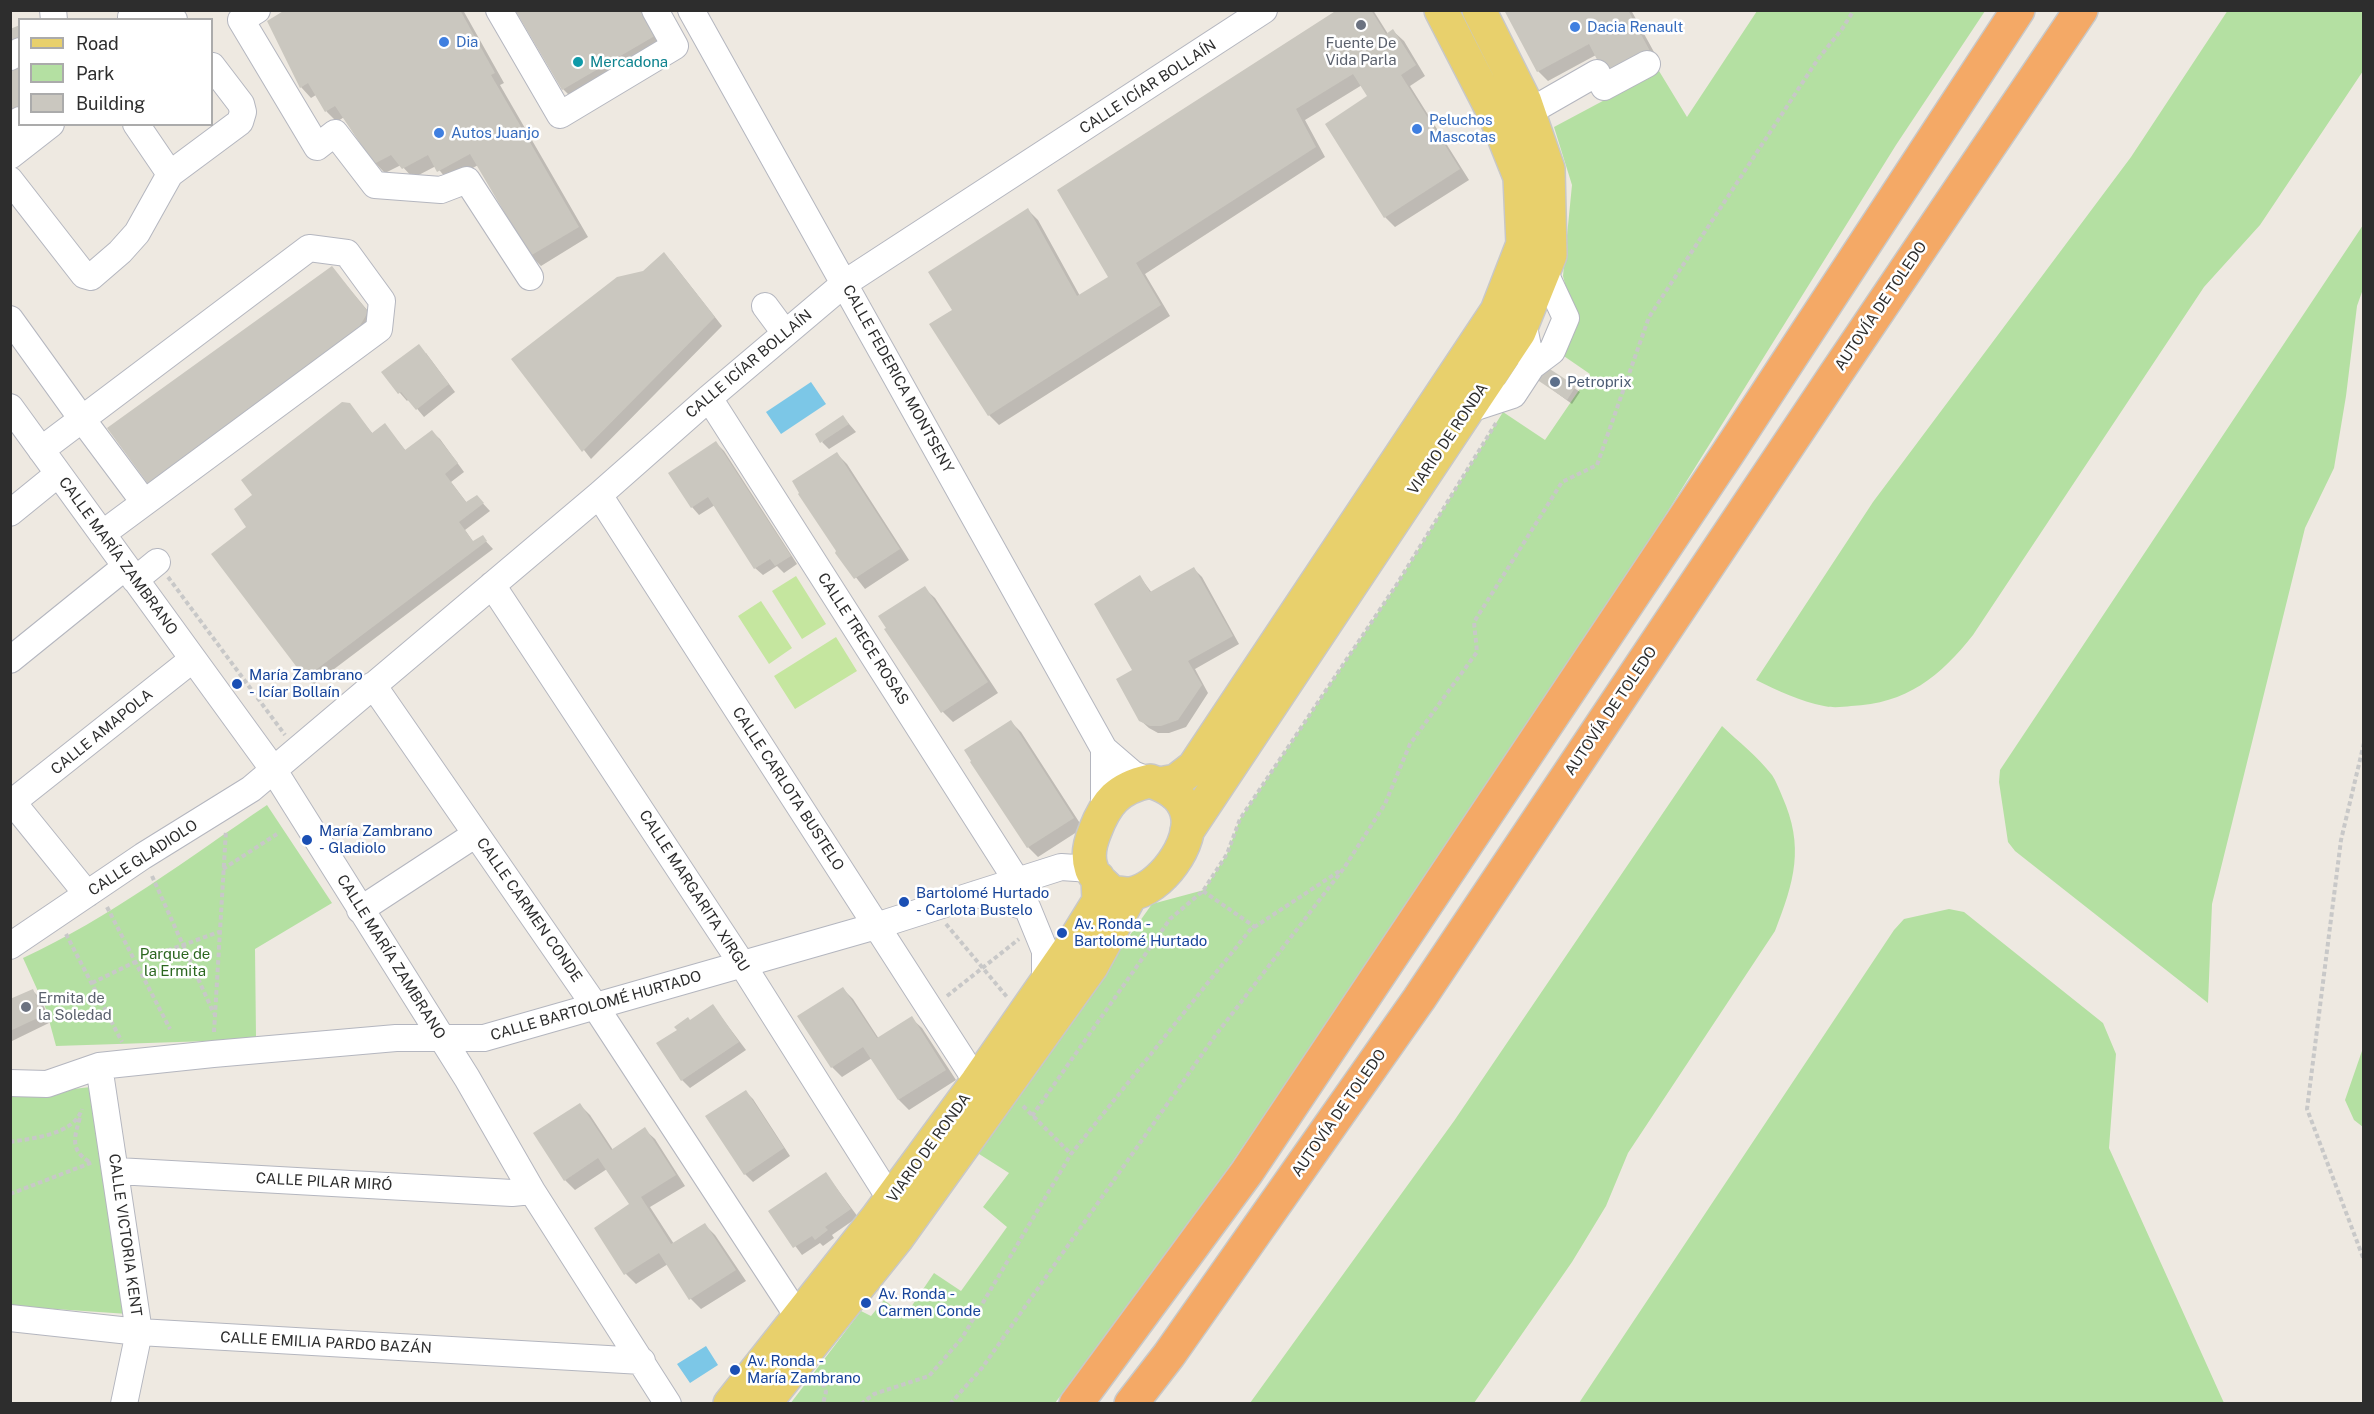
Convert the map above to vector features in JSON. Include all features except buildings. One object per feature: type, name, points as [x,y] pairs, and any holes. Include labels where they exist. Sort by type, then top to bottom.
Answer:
[{"type":"highway","points":[[1076,1404],[1247,1172],[1728,453],[2018,10]]},
{"type":"highway","name":"AUTOVÍA DE TOLEDO","points":[[1131,1404],[1169,1355],[1419,999],[1841,365],[2081,10]]},
{"type":"main road","name":"VIARIO DE RONDA","points":[[1155,783],[1176,781],[1194,767],[1497,312],[1523,244],[1520,177],[1496,117],[1441,10]]},
{"type":"main road","name":"VIARIO DE RONDA","points":[[1187,831],[1519,332],[1550,255],[1548,169],[1529,112],[1479,10]]},
{"type":"main road","points":[[1155,783],[1174,792],[1187,812],[1187,831],[1169,869],[1150,885],[1131,894],[1111,892],[1086,863],[1104,808],[1121,793],[1137,784],[1155,783]]},
{"type":"main road","name":"VIARIO DE RONDA","points":[[764,1404],[897,1238],[991,1085],[1023,1016],[1099,901],[1086,863]]},
{"type":"main road","name":"VIARIO DE RONDA","points":[[730,1404],[891,1200],[1091,968],[1131,894]]},
{"type":"street","points":[[257,10],[241,20],[317,147],[335,133],[375,185],[441,190],[467,180],[530,277]]},
{"type":"street","points":[[499,10],[560,115],[675,46],[655,10]]},
{"type":"street","name":"CALLE FEDERICA MONTSENY","points":[[691,10],[1104,749],[1133,774],[1155,783]]},
{"type":"street","name":"CALLE ICÍAR BOLLAÍN","points":[[273,769],[599,495],[845,283],[1264,10]]},
{"type":"street","points":[[129,16],[151,11],[165,11],[172,18]]},
{"type":"street","points":[[1529,112],[1597,73],[1604,87],[1647,64]]},
{"type":"street","points":[[10,180],[87,277],[91,277],[120,252],[137,233],[170,174],[240,122],[243,112],[241,104],[213,67]]},
{"type":"street","points":[[10,156],[48,126]]},
{"type":"street","points":[[137,126],[170,174]]},
{"type":"street","points":[[41,450],[309,248],[347,254],[382,301],[379,329],[102,534]]},
{"type":"street","points":[[1467,410],[1513,395],[1532,366],[1552,351],[1566,318],[1544,271]]},
{"type":"street","points":[[765,306],[785,333]]},
{"type":"street","points":[[10,319],[144,502]]},
{"type":"street","points":[[1523,322],[1532,366]]},
{"type":"street","name":"CALLE TRECE ROSAS","points":[[709,398],[1017,881]]},
{"type":"street","name":"CALLE MARÍA ZAMBRANO","points":[[10,407],[273,769],[442,1038],[532,1191],[668,1404]]},
{"type":"street","points":[[10,513],[58,474]]},
{"type":"street","name":"CALLE CARLOTA BUSTELO","points":[[599,495],[930,1009],[991,1085]]},
{"type":"street","points":[[10,660],[130,574],[157,562]]},
{"type":"street","name":"CALLE MARGARITA XIRGU","points":[[492,585],[742,964],[891,1200]]},
{"type":"street","name":"CALLE AMAPOLA","points":[[11,802],[193,659]]},
{"type":"street","name":"CALLE CARMEN CONDE","points":[[373,685],[596,1006],[799,1318]]},
{"type":"street","name":"CALLE FEDERICA MONTSENY","points":[[1104,749],[1104,808]]},
{"type":"street","name":"CALLE GLADIOLO","points":[[10,946],[143,856],[229,804],[273,769]]},
{"type":"street","points":[[11,802],[92,891]]},
{"type":"street","points":[[360,910],[476,834]]},
{"type":"street","name":"CALLE BARTOLOMÉ HURTADO","points":[[10,1083],[47,1084],[99,1066],[213,1054],[396,1038],[484,1038],[876,926],[1017,881],[1086,863]]},
{"type":"street","points":[[975,894],[1027,907],[1045,951],[1045,983]]},
{"type":"street","name":"CALLE VICTORIA KENT","points":[[99,1066],[107,1164],[139,1332],[124,1404]]},
{"type":"street","name":"CALLE PILAR MIRÓ","points":[[107,1164],[512,1192],[532,1191]]},
{"type":"street","name":"CALLE EMILIA PARDO BAZÁN","points":[[10,1318],[139,1332],[642,1361]]},
{"type":"path","points":[[950,1404],[982,1368],[1215,1036],[1344,868],[1385,804],[1410,744],[1477,652],[1474,622],[1562,482],[1597,465],[1649,317],[1818,59],[1854,10]]},
{"type":"path","points":[[1032,1116],[1170,919],[1203,891],[1227,854],[1240,819],[1397,584],[1513,395]]},
{"type":"path","points":[[2364,743],[2341,840],[2307,1109],[2364,1260]]},
{"type":"path","points":[[213,1054],[219,931],[229,804]]},
{"type":"path","points":[[223,869],[277,834]]},
{"type":"path","points":[[143,856],[215,1014]]},
{"type":"path","points":[[861,1404],[873,1394],[929,1376],[962,1338],[1071,1154],[1250,930],[1344,868]]},
{"type":"path","points":[[92,891],[135,962],[170,1029]]},
{"type":"path","points":[[1203,891],[1255,927]]},
{"type":"path","points":[[932,908],[1023,1016]]},
{"type":"path","points":[[56,915],[133,1063]]},
{"type":"path","points":[[930,1009],[1035,926]]},
{"type":"path","points":[[92,983],[135,962],[219,931]]},
{"type":"path","points":[[991,1085],[1032,1116],[1071,1154]]},
{"type":"path","points":[[83,1106],[75,1144],[81,1157],[107,1164]]},
{"type":"path","points":[[10,1142],[45,1136],[80,1118]]},
{"type":"path","points":[[10,1194],[107,1164]]},
{"type":"green space","points":[[2228,10],[2363,11],[2363,71],[2260,225],[2204,287],[1973,635],[1948,663],[1921,685],[1889,700],[1871,704],[1824,706],[1789,695],[1756,680],[1873,502],[2131,157]]},
{"type":"green space","points":[[1757,11],[1985,11],[1896,145],[1653,535],[1461,828],[1177,1243],[1055,1403],[790,1404],[861,1311],[871,1316],[884,1300],[905,1316],[934,1273],[961,1291],[1007,1227],[983,1207],[1009,1173],[976,1152],[1152,904],[1204,890],[1227,854],[1240,819],[1397,584],[1503,412],[1545,440],[1590,374],[1558,352],[1576,327],[1563,276],[1572,185],[1554,127],[1659,71],[1687,117]]},
{"type":"green space","points":[[2363,225],[2363,289],[2357,306],[2334,468],[2305,528],[2212,904],[2208,1003],[2015,851],[2008,842],[1999,782],[2000,770]]},
{"type":"green space","points":[[796,576],[826,624],[802,639],[772,591]]},
{"type":"green space","points":[[761,601],[792,648],[769,664],[738,616]]},
{"type":"green space","points":[[836,637],[857,671],[795,709],[774,676]]},
{"type":"green space","points":[[1722,726],[1772,775],[1789,814],[1795,848],[1794,864],[1792,880],[1782,913],[1775,931],[1628,1153],[1606,1206],[1572,1262],[1474,1403],[1250,1403],[1454,1121]]},
{"type":"green space","name":"Parque de la Ermita","points":[[267,805],[332,903],[255,949],[256,1037],[209,1041],[56,1046],[46,1009],[23,958],[118,906]]},
{"type":"green space","points":[[1949,909],[1964,912],[2103,1023],[2116,1054],[2109,1148],[2224,1403],[1579,1403],[1894,930],[1904,919]]},
{"type":"green space","points":[[2363,1048],[2363,1127],[2354,1120],[2345,1100]]},
{"type":"green space","points":[[91,1087],[128,1314],[11,1306],[10,1096]]},
{"type":"water","points":[[811,382],[826,404],[781,434],[766,412]]},
{"type":"water","points":[[706,1346],[718,1365],[690,1383],[677,1364]]},
{"type":"place","name":"Fuente De Vida Parla","points":[[1361,25]]},
{"type":"place","name":"Dacia Renault","points":[[1575,27]]},
{"type":"place","name":"Dia","points":[[444,42]]},
{"type":"place","name":"Mercadona","points":[[578,62]]},
{"type":"place","name":"Peluchos Mascotas","points":[[1417,129]]},
{"type":"place","name":"Autos Juanjo","points":[[439,133]]},
{"type":"place","name":"Petroprix","points":[[1555,382]]},
{"type":"place","name":"María Zambrano - Icíar Bollaín","points":[[237,684]]},
{"type":"place","name":"María Zambrano - Gladiolo","points":[[307,840]]},
{"type":"place","name":"Bartolomé Hurtado - Carlota Bustelo","points":[[904,902]]},
{"type":"place","name":"Av. Ronda - Bartolomé Hurtado","points":[[1062,933]]},
{"type":"place","name":"Ermita de la Soledad","points":[[26,1007]]},
{"type":"place","name":"Av. Ronda - Carmen Conde","points":[[866,1303]]},
{"type":"place","name":"Av. Ronda - María Zambrano","points":[[735,1370]]}]
